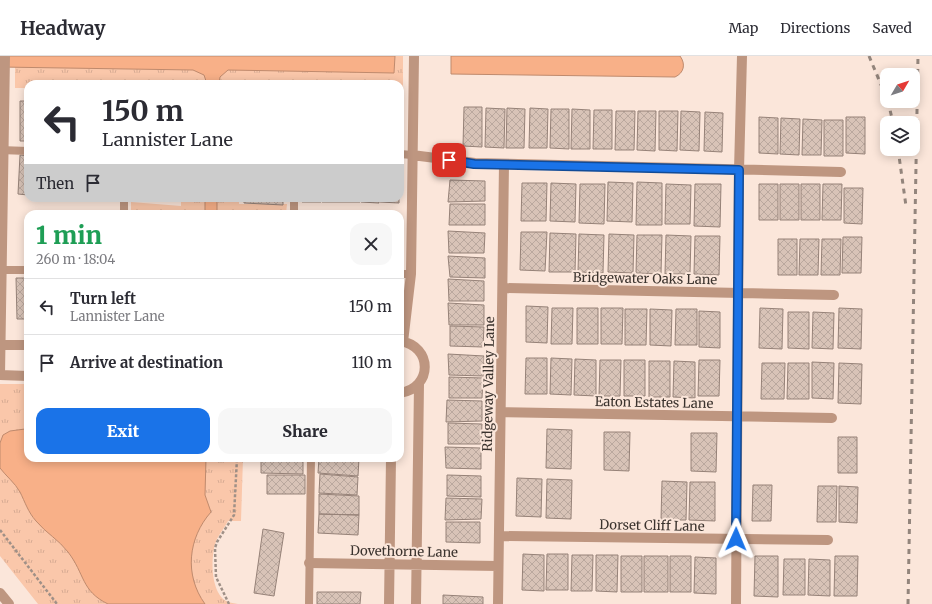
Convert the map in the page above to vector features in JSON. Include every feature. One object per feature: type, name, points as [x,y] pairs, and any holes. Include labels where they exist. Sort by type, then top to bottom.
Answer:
[{"type":"street","points":[[5,56],[2,150],[0,375],[24,376]]},
{"type":"street","points":[[404,321],[411,274],[414,56]]},
{"type":"street","points":[[736,604],[739,170],[742,56]]},
{"type":"street","points":[[412,155],[474,164],[841,172]]},
{"type":"street","name":"Ridgeway Valley Lane","points":[[498,604],[504,164]]},
{"type":"street","name":"Bridgewater Oaks Lane","points":[[503,288],[834,295]]},
{"type":"street","points":[[404,342],[413,345],[423,356],[425,370],[419,384],[416,604]]},
{"type":"street","points":[[0,345],[24,345]]},
{"type":"street","points":[[404,392],[419,384]]},
{"type":"street","name":"Eaton Estates Lane","points":[[501,412],[832,418]]},
{"type":"street","points":[[389,604],[391,462]]},
{"type":"street","name":"Dorset Cliff Lane","points":[[499,536],[828,540]]},
{"type":"street","name":"Dovethorne Lane","points":[[309,562],[498,566]]},
{"type":"street","points":[[0,593],[9,604]]},
{"type":"lane","points":[[2,150],[24,151]]},
{"type":"lane","points":[[404,154],[412,155]]},
{"type":"lane","points":[[1,270],[24,270]]},
{"type":"lane","points":[[404,274],[411,274]]},
{"type":"lane","points":[[309,604],[311,462]]},
{"type":"path","points":[[229,604],[216,577],[215,548],[217,542],[234,515],[236,462]]},
{"type":"path","points":[[0,530],[57,604]]},
{"type":"green space","points":[[15,56],[403,56],[403,80],[24,80],[24,88],[15,88]]},
{"type":"green space","points":[[131,202],[181,206],[181,202],[287,204],[286,210],[131,210]]},
{"type":"green space","points":[[0,384],[24,384],[24,462],[243,462],[241,521],[228,521],[217,539],[213,554],[214,581],[217,590],[226,601],[238,604],[38,604],[0,556]]},
{"type":"shaded area","points":[[0,56],[395,56],[394,73],[228,70],[220,77],[220,80],[206,80],[204,75],[193,70],[0,67]]},
{"type":"shaded area","points":[[451,56],[680,56],[683,62],[683,68],[682,71],[675,77],[451,74]]},
{"type":"shaded area","points":[[205,202],[217,202],[217,210],[205,210]]},
{"type":"shaded area","points":[[24,429],[24,462],[206,462],[205,495],[211,512],[197,533],[193,545],[192,557],[194,581],[198,593],[205,604],[108,604],[99,599],[88,588],[68,552],[33,518],[20,492],[0,468],[0,443],[3,435],[10,431]]},
{"type":"building","points":[[20,101],[24,101],[24,141],[20,141]]},
{"type":"building","points":[[464,107],[482,107],[482,147],[463,146]]},
{"type":"building","points":[[486,108],[505,109],[504,148],[485,147]]},
{"type":"building","points":[[507,108],[525,109],[524,148],[506,148]]},
{"type":"building","points":[[530,108],[548,109],[547,148],[529,148]]},
{"type":"building","points":[[551,109],[569,109],[569,149],[550,148]]},
{"type":"building","points":[[572,109],[590,110],[590,149],[571,149]]},
{"type":"building","points":[[594,110],[612,110],[612,149],[593,149]]},
{"type":"building","points":[[616,111],[635,111],[634,150],[615,150]]},
{"type":"building","points":[[638,111],[656,111],[655,151],[637,150]]},
{"type":"building","points":[[659,111],[678,111],[677,151],[659,150]]},
{"type":"building","points":[[681,111],[700,112],[699,151],[680,150]]},
{"type":"building","points":[[705,112],[723,113],[722,152],[704,151]]},
{"type":"building","points":[[759,117],[778,118],[778,154],[759,153]]},
{"type":"building","points":[[846,117],[865,117],[865,154],[846,153]]},
{"type":"building","points":[[781,118],[800,119],[799,155],[780,154]]},
{"type":"building","points":[[803,119],[822,120],[821,155],[802,155]]},
{"type":"building","points":[[824,120],[843,120],[843,156],[824,156]]},
{"type":"building","points":[[20,155],[24,156],[24,195],[18,194]]},
{"type":"building","points":[[450,180],[485,181],[485,201],[448,202]]},
{"type":"building","points":[[608,182],[633,183],[632,222],[607,221]]},
{"type":"building","points":[[637,182],[662,183],[662,225],[636,225]]},
{"type":"building","points":[[522,183],[547,183],[546,221],[521,221]]},
{"type":"building","points":[[551,183],[576,184],[575,222],[550,221]]},
{"type":"building","points":[[580,184],[605,184],[604,224],[579,223]]},
{"type":"building","points":[[666,184],[691,185],[690,224],[665,224]]},
{"type":"building","points":[[695,184],[721,184],[720,227],[694,226]]},
{"type":"building","points":[[759,184],[778,184],[778,220],[759,220]]},
{"type":"building","points":[[780,184],[799,184],[799,220],[780,220]]},
{"type":"building","points":[[801,184],[820,184],[820,220],[801,220]]},
{"type":"building","points":[[823,184],[842,184],[841,220],[822,220]]},
{"type":"building","points":[[844,188],[863,188],[862,224],[844,223]]},
{"type":"building","points":[[283,202],[283,205],[244,203]]},
{"type":"building","points":[[450,204],[485,204],[485,225],[449,225]]},
{"type":"building","points":[[448,231],[485,233],[484,253],[449,253]]},
{"type":"building","points":[[521,232],[547,232],[545,271],[520,270]]},
{"type":"building","points":[[550,233],[576,234],[575,272],[549,272]]},
{"type":"building","points":[[579,234],[604,235],[603,273],[578,272]]},
{"type":"building","points":[[609,234],[634,235],[633,273],[608,272]]},
{"type":"building","points":[[637,235],[662,235],[661,274],[636,273]]},
{"type":"building","points":[[666,235],[691,236],[690,274],[665,274]]},
{"type":"building","points":[[695,236],[720,236],[719,275],[694,274]]},
{"type":"building","points":[[843,237],[862,237],[861,273],[842,273]]},
{"type":"building","points":[[778,239],[797,239],[797,275],[778,275]]},
{"type":"building","points":[[800,239],[819,239],[818,275],[799,275]]},
{"type":"building","points":[[822,239],[841,239],[840,275],[821,275]]},
{"type":"building","points":[[448,256],[485,258],[485,278],[450,277]]},
{"type":"building","points":[[16,278],[24,278],[24,319],[17,319]]},
{"type":"building","points":[[448,279],[484,281],[484,301],[449,301]]},
{"type":"building","points":[[448,303],[484,305],[484,325],[449,325]]},
{"type":"building","points":[[526,306],[548,307],[547,343],[526,342]]},
{"type":"building","points":[[552,308],[573,308],[572,344],[551,344]]},
{"type":"building","points":[[577,308],[598,308],[598,344],[577,344]]},
{"type":"building","points":[[601,308],[623,308],[622,344],[601,344]]},
{"type":"building","points":[[760,308],[783,309],[782,349],[759,348]]},
{"type":"building","points":[[839,308],[862,309],[861,349],[838,348]]},
{"type":"building","points":[[625,309],[647,309],[646,345],[625,345]]},
{"type":"building","points":[[650,309],[672,310],[671,346],[650,345]]},
{"type":"building","points":[[676,309],[697,309],[697,345],[675,345]]},
{"type":"building","points":[[699,311],[720,312],[720,348],[699,347]]},
{"type":"building","points":[[788,312],[809,312],[809,349],[788,348]]},
{"type":"building","points":[[813,312],[834,313],[833,349],[812,348]]},
{"type":"building","points":[[450,326],[484,327],[483,347],[450,346]]},
{"type":"building","points":[[448,354],[484,356],[484,376],[449,375]]},
{"type":"building","points":[[526,358],[547,358],[547,394],[525,394]]},
{"type":"building","points":[[551,358],[572,359],[571,395],[550,394]]},
{"type":"building","points":[[575,359],[596,360],[596,396],[574,395]]},
{"type":"building","points":[[600,360],[621,360],[620,396],[599,396]]},
{"type":"building","points":[[624,360],[645,360],[645,396],[624,396]]},
{"type":"building","points":[[699,360],[720,360],[719,396],[698,396]]},
{"type":"building","points":[[649,361],[670,361],[670,397],[649,397]]},
{"type":"building","points":[[674,361],[695,362],[695,398],[673,397]]},
{"type":"building","points":[[812,362],[834,363],[833,399],[812,398]]},
{"type":"building","points":[[762,363],[785,363],[784,399],[761,399]]},
{"type":"building","points":[[788,363],[809,363],[809,399],[787,399]]},
{"type":"building","points":[[839,363],[862,364],[861,404],[838,403]]},
{"type":"building","points":[[449,377],[483,378],[482,398],[449,398]]},
{"type":"building","points":[[447,400],[482,401],[482,421],[446,422]]},
{"type":"building","points":[[448,423],[482,424],[481,444],[448,444]]},
{"type":"building","points":[[547,429],[572,430],[571,469],[546,468]]},
{"type":"building","points":[[604,432],[630,432],[629,471],[604,470]]},
{"type":"building","points":[[691,433],[717,433],[716,472],[691,471]]},
{"type":"building","points":[[838,437],[857,437],[857,473],[838,473]]},
{"type":"building","points":[[445,447],[481,448],[481,469],[446,468]]},
{"type":"building","points":[[261,462],[303,462],[303,474],[261,473]]},
{"type":"building","points":[[319,462],[359,462],[358,476],[318,473]]},
{"type":"building","points":[[320,474],[358,477],[357,495],[319,493]]},
{"type":"building","points":[[267,475],[305,475],[305,494],[267,494]]},
{"type":"building","points":[[447,475],[481,476],[481,497],[447,496]]},
{"type":"building","points":[[517,478],[542,479],[541,517],[516,516]]},
{"type":"building","points":[[547,479],[572,480],[571,519],[546,518]]},
{"type":"building","points":[[662,481],[687,482],[686,520],[661,520]]},
{"type":"building","points":[[690,482],[715,482],[715,521],[689,520]]},
{"type":"building","points":[[753,485],[772,485],[771,521],[752,521]]},
{"type":"building","points":[[818,486],[837,486],[836,522],[817,522]]},
{"type":"building","points":[[839,486],[858,487],[857,523],[839,522]]},
{"type":"building","points":[[319,494],[359,496],[359,515],[319,514]]},
{"type":"building","points":[[446,498],[482,499],[481,519],[445,520]]},
{"type":"building","points":[[319,514],[359,515],[358,535],[318,533]]},
{"type":"building","points":[[446,522],[480,522],[480,543],[446,542]]},
{"type":"building","points":[[263,529],[284,533],[274,596],[254,593]]},
{"type":"building","points":[[523,554],[544,555],[544,591],[522,590]]},
{"type":"building","points":[[547,554],[568,554],[568,590],[546,590]]},
{"type":"building","points":[[572,555],[593,555],[592,591],[571,591]]},
{"type":"building","points":[[596,555],[618,555],[617,592],[596,591]]},
{"type":"building","points":[[621,556],[642,556],[642,592],[621,592]]},
{"type":"building","points":[[644,556],[668,556],[668,592],[644,592]]},
{"type":"building","points":[[670,556],[691,556],[691,592],[670,592]]},
{"type":"building","points":[[755,556],[778,556],[778,597],[754,596]]},
{"type":"building","points":[[835,556],[858,556],[857,596],[834,596]]},
{"type":"building","points":[[695,557],[716,558],[716,594],[694,593]]},
{"type":"building","points":[[784,559],[805,559],[805,595],[783,595]]},
{"type":"building","points":[[809,559],[830,560],[830,596],[808,595]]},
{"type":"building","points":[[317,592],[361,592],[360,604],[317,604]]},
{"type":"building","points":[[443,595],[483,597],[483,604],[443,604]]},
{"type":"railway","points":[[869,56],[880,82]]},
{"type":"railway","points":[[908,604],[918,56]]},
{"type":"railway","points":[[890,108],[891,116]]},
{"type":"railway","points":[[899,156],[906,206]]},
{"type":"route","points":[[449,160],[474,164],[739,170],[736,539]]}]
